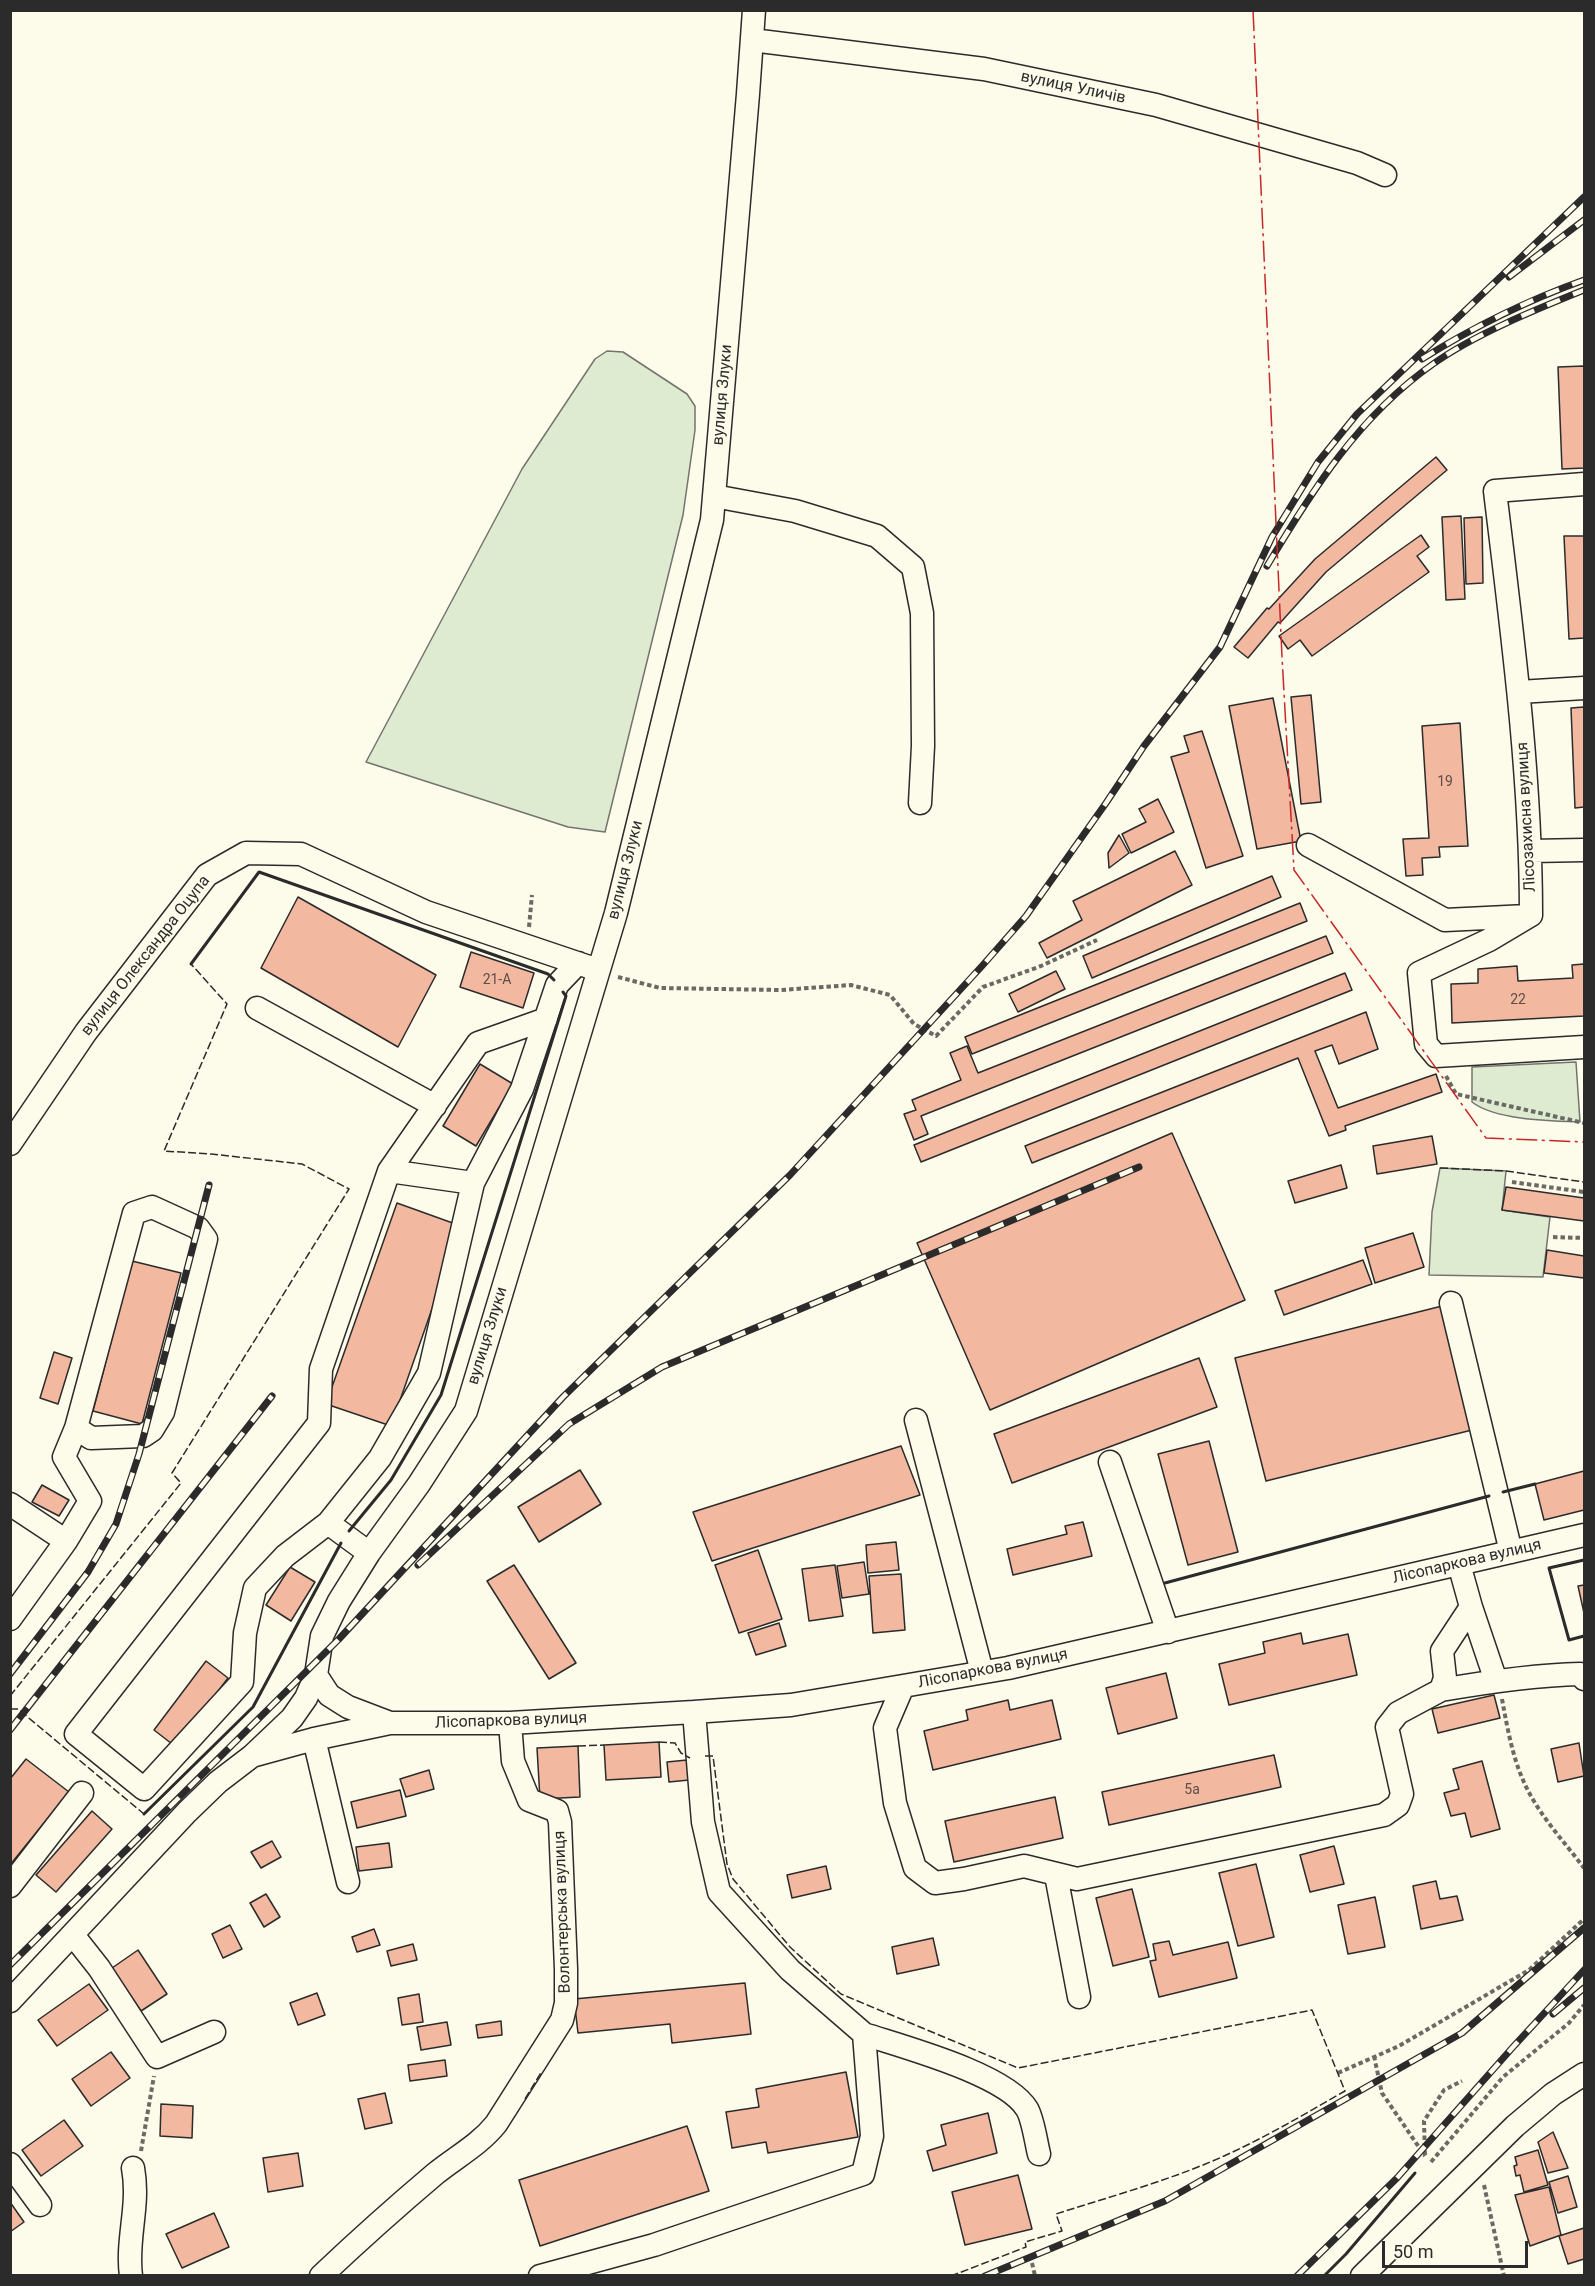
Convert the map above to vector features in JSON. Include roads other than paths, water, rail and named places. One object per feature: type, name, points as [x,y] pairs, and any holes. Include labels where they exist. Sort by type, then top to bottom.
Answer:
[{"type":"street","name":"вулиця Злуки","points":[[252,1756],[292,1718],[306,1698],[316,1675],[322,1636],[339,1602],[369,1553],[419,1484],[466,1411],[588,966],[624,879],[712,520],[754,10]]},
{"type":"street","name":"вулиця Уличів","points":[[752,40],[984,69],[1156,105],[1357,163],[1385,175]]},
{"type":"street","name":"Лісозахисна вулиця","points":[[1308,845],[1445,920],[1531,915],[1531,851],[1519,692],[1495,491],[1584,484]]},
{"type":"street","points":[[714,496],[795,511],[877,536],[914,567],[922,613],[923,725],[920,803]]},
{"type":"street","points":[[1519,692],[1584,688]]},
{"type":"street","points":[[1531,851],[1584,850]]},
{"type":"street","name":"вулиця Олександра Оцупа","points":[[10,1144],[86,1032],[207,875],[246,853],[301,854],[426,912],[588,966]]},
{"type":"street","points":[[1531,915],[1489,940],[1419,973],[1426,1044],[1436,1056],[1584,1047]]},
{"type":"street","points":[[546,1019],[478,1043],[389,1171],[321,1369],[319,1423],[76,1734],[144,1789],[242,1682],[245,1634],[255,1588],[285,1556],[328,1523],[380,1458],[429,1373],[474,1183],[522,1089],[558,985],[588,966]]},
{"type":"street","points":[[257,1008],[435,1106]]},
{"type":"street","points":[[389,1171],[474,1183]]},
{"type":"street","points":[[10,1619],[66,1541],[90,1501],[64,1457],[76,1428],[134,1213],[152,1207],[198,1228],[206,1239],[163,1412],[152,1430],[144,1436],[91,1438],[76,1428]]},
{"type":"street","points":[[1450,1303],[1511,1552]]},
{"type":"street","points":[[916,1420],[982,1672]]},
{"type":"street","points":[[1110,1462],[1168,1632]]},
{"type":"street","points":[[10,1504],[66,1541]]},
{"type":"street","points":[[328,1523],[369,1553]]},
{"type":"street","name":"Лісопаркова вулиця","points":[[315,1739],[390,1723],[510,1723],[791,1705],[982,1672],[1168,1632],[1584,1535]]},
{"type":"street","points":[[1459,1564],[1496,1681]]},
{"type":"street","points":[[1441,1690],[1445,1678],[1442,1651],[1471,1607]]},
{"type":"street","points":[[903,1686],[885,1728],[895,1803],[915,1868],[935,1883],[1024,1866],[1077,1879],[1384,1815],[1398,1805],[1402,1794],[1387,1727],[1398,1713],[1441,1690],[1496,1681],[1580,1674],[1584,1679]]},
{"type":"street","name":"Лісопаркова вулиця","points":[[316,1675],[329,1695],[348,1707],[390,1723]]},
{"type":"street","points":[[694,1712],[703,1822],[719,1892],[790,1970],[864,2034],[981,2075],[1012,2094],[1027,2109],[1039,2154]]},
{"type":"street","name":"Волонтерська вулиця","points":[[321,2276],[385,2216],[453,2159],[485,2138],[562,2020],[566,2003],[566,1969],[561,1822],[557,1811],[529,1800],[513,1761],[510,1723]]},
{"type":"street","points":[[10,2001],[187,1812],[218,1782],[252,1756],[315,1739],[348,1882]]},
{"type":"street","points":[[10,1886],[82,1793]]},
{"type":"street","points":[[1056,1875],[1079,1997]]},
{"type":"street","points":[[74,1935],[99,1968],[157,2058],[214,2032]]},
{"type":"street","points":[[540,2276],[654,2245],[863,2174],[872,2136],[864,2034]]},
{"type":"street","points":[[1362,2276],[1479,2161],[1553,2094],[1584,2074]]},
{"type":"street","points":[[10,2164],[39,2205]]},
{"type":"street","points":[[131,2276],[129,2260],[137,2188],[133,2168]]},
{"type":"railway","points":[[10,1965],[339,1639],[563,1397],[790,1175],[982,966],[1026,916],[1144,746],[1220,647],[1272,537],[1318,462],[1357,414],[1584,197]]},
{"type":"railway","points":[[1509,277],[1584,220]]},
{"type":"railway","points":[[1422,359],[1501,315],[1584,280]]},
{"type":"railway","points":[[1267,566],[1302,509],[1339,456],[1360,430],[1407,384],[1468,342],[1546,305],[1584,290]]},
{"type":"railway","points":[[418,1565],[569,1424],[662,1367],[1139,1167]]},
{"type":"railway","points":[[10,1674],[88,1572],[116,1524],[139,1454],[209,1185]]},
{"type":"railway","points":[[10,1730],[272,1396]]},
{"type":"railway","points":[[985,2276],[1165,2201],[1462,2033],[1584,1928]]},
{"type":"railway","points":[[1297,2276],[1397,2178],[1584,1970]]},
{"type":"railway","points":[[1553,2014],[1584,1988]]}]
